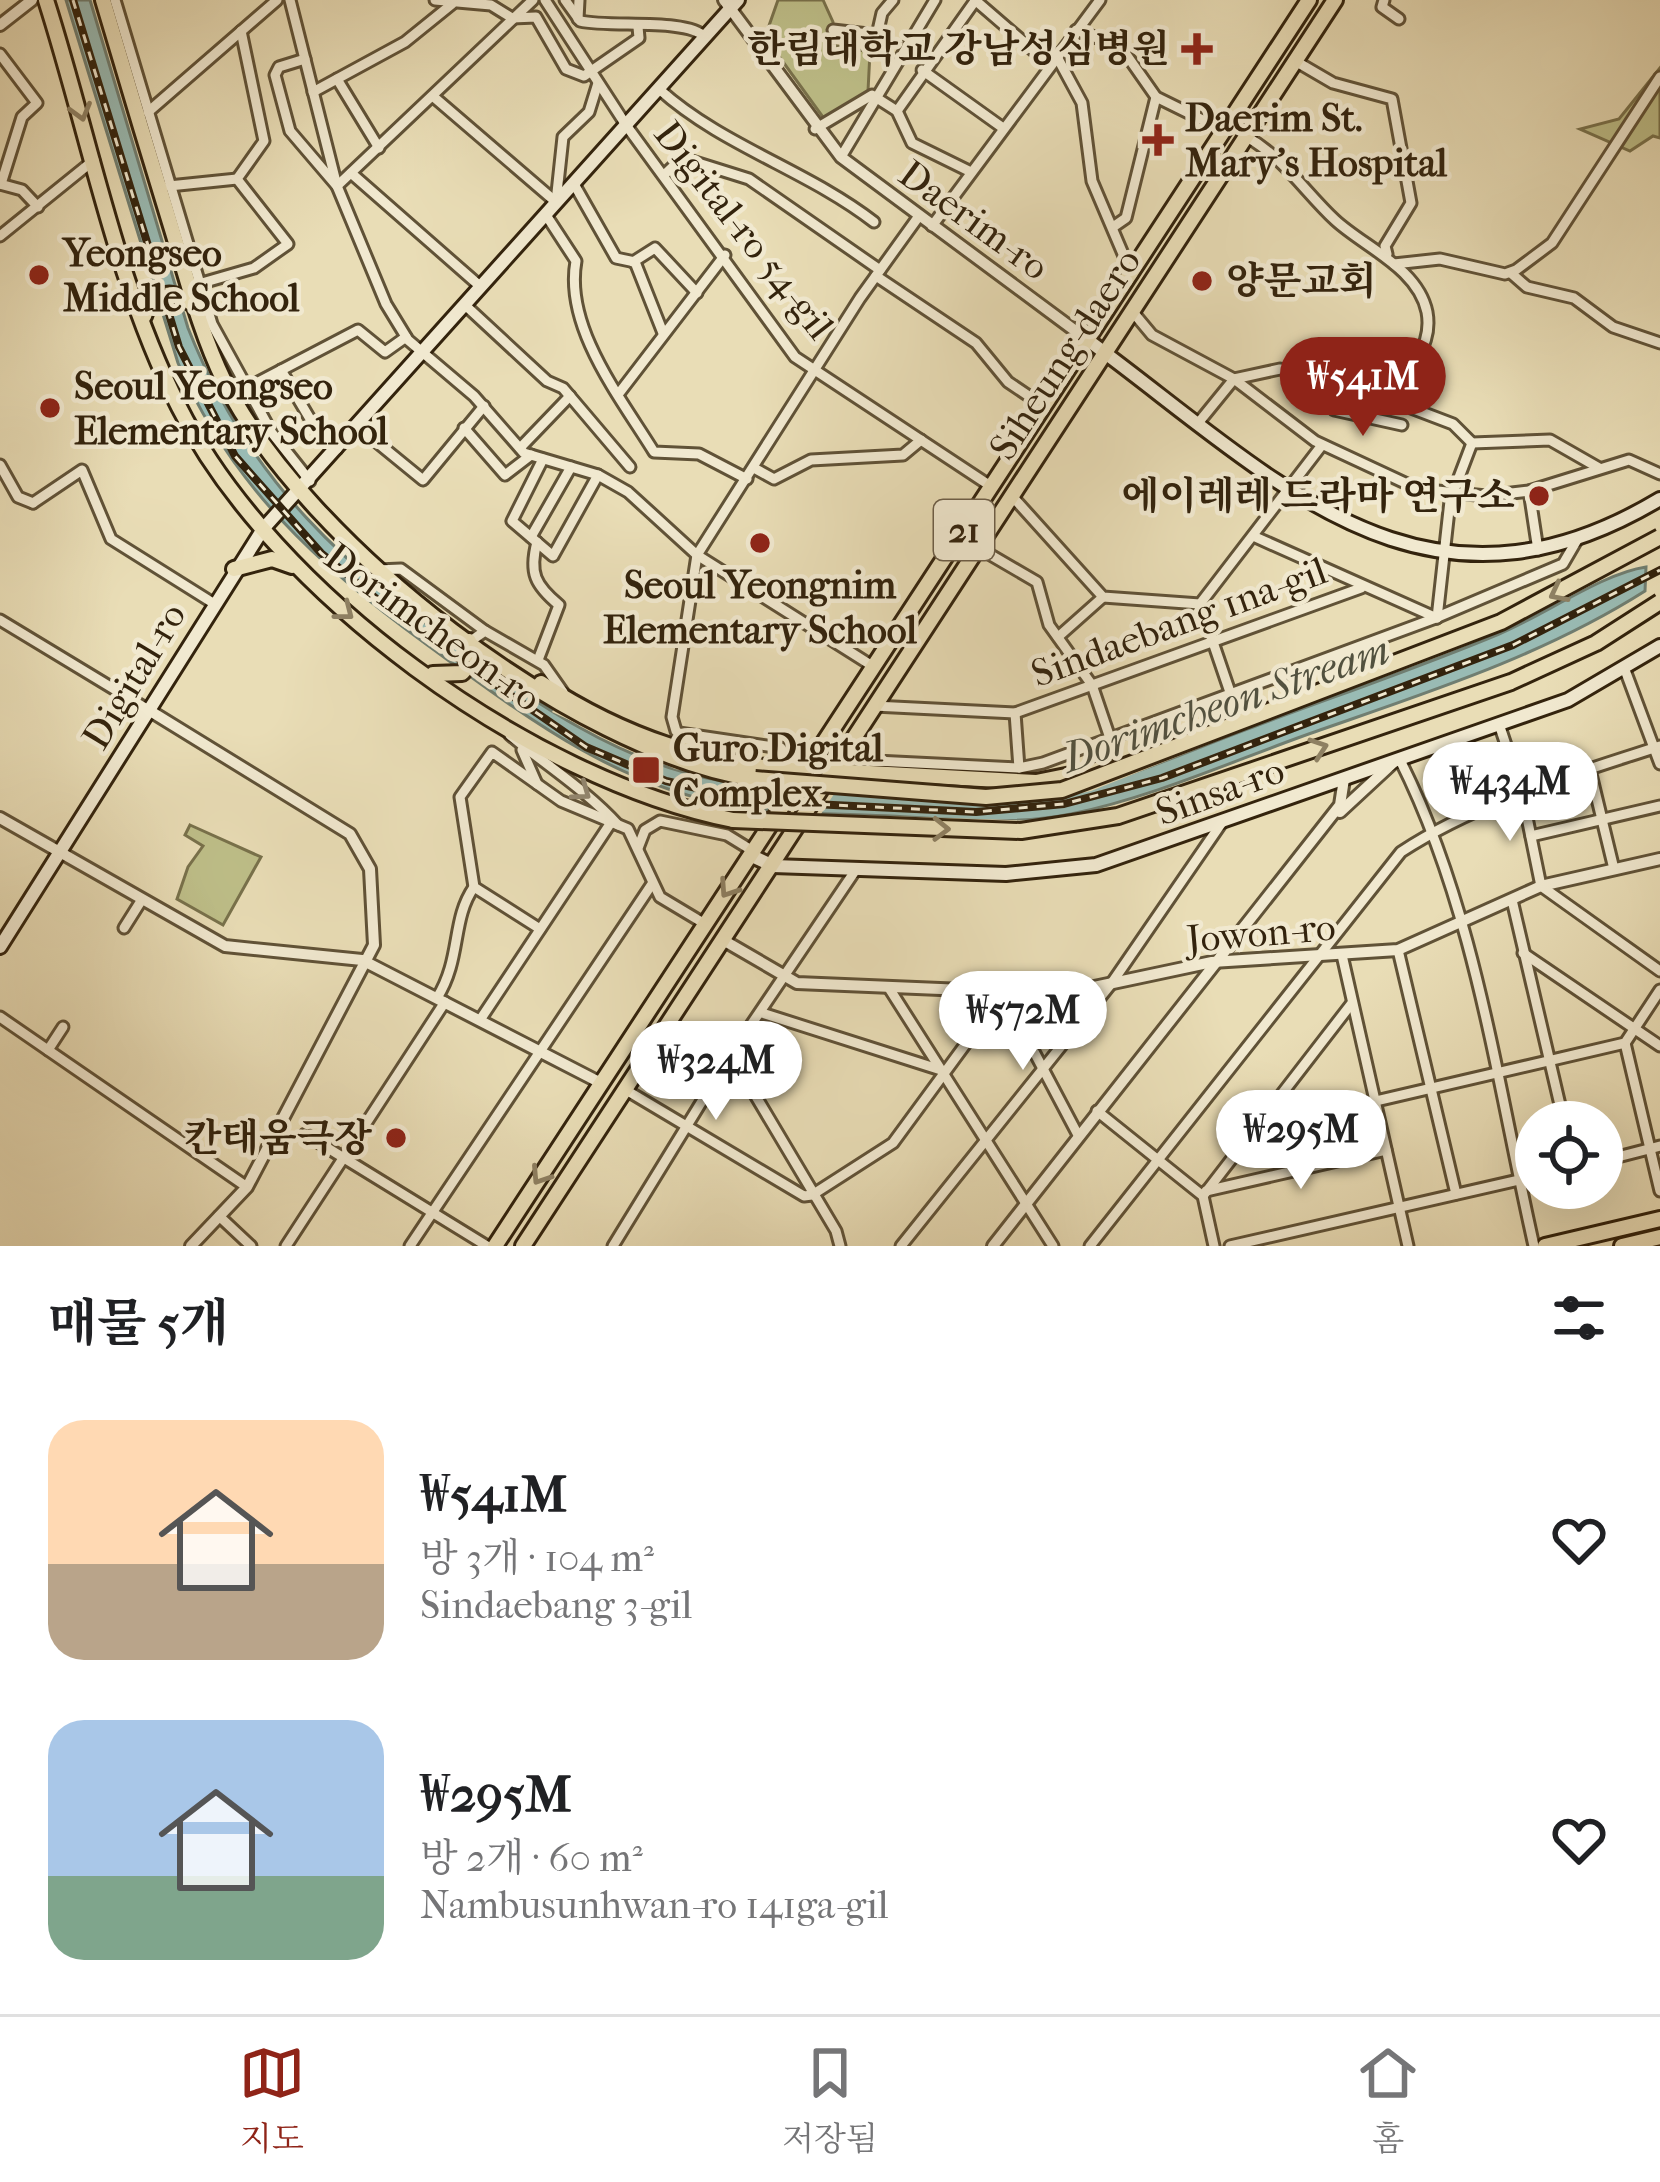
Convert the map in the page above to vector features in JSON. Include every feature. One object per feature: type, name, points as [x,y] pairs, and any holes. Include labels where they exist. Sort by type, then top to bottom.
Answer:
[{"type":"main road","name":"Dorimcheon-ro","points":[[46,0],[144,317],[190,430],[294,567],[478,708],[602,781],[656,803],[776,825],[1021,831],[1118,816],[1511,682],[1596,643],[1660,602]]},
{"type":"main road","name":"Dorimcheon-ro","points":[[103,0],[144,115],[194,294],[243,415],[302,490],[378,570],[476,635],[564,703],[683,764],[806,773]]},
{"type":"main road","name":"Siheung-daero","points":[[491,1246],[752,853],[776,825],[1309,0]]},
{"type":"main road","name":"Siheung-daero","points":[[523,1246],[1335,0]]},
{"type":"main road","name":"Digital-ro","points":[[0,947],[62,854],[234,569],[266,526],[731,3]]},
{"type":"main road","points":[[144,317],[164,295],[194,294]]},
{"type":"main road","name":"Daerim-ro","points":[[1088,341],[1288,490],[1369,533],[1445,554],[1538,550],[1577,540],[1660,500]]},
{"type":"main road","points":[[564,703],[648,742],[697,756],[1013,797],[1062,790],[1501,622],[1660,537]]},
{"type":"main road","points":[[234,569],[272,559],[294,567]]},
{"type":"main road","points":[[428,673],[446,677],[462,673],[473,661],[476,635]]},
{"type":"main road","name":"Sinsa-ro","points":[[773,866],[1049,873],[1096,865],[1568,700],[1660,646]]},
{"type":"main road","points":[[829,776],[1036,782],[1139,762]]},
{"type":"main road","points":[[752,853],[773,866]]},
{"type":"main road","points":[[599,1082],[625,1092]]},
{"type":"main road","points":[[1544,1246],[1660,1219]]},
{"type":"main road","points":[[1622,1246],[1660,1238]]},
{"type":"street","points":[[0,25],[32,0]]},
{"type":"street","points":[[115,0],[144,115],[170,186],[194,294],[302,490]]},
{"type":"street","points":[[144,115],[277,0]]},
{"type":"street","points":[[290,0],[337,185],[386,304],[420,354],[484,406],[530,455],[598,475],[628,492],[697,555],[874,667]]},
{"type":"street","points":[[435,0],[491,5],[512,19],[536,17],[566,69],[584,76],[639,38],[638,27]]},
{"type":"street","points":[[337,185],[435,98],[533,0]]},
{"type":"street","name":"Digital-ro 54-gil","points":[[544,0],[626,125],[795,357],[992,487]]},
{"type":"street","points":[[565,0],[578,19]]},
{"type":"street","points":[[578,19],[579,0]]},
{"type":"street","points":[[833,30],[877,35],[882,13],[892,0]]},
{"type":"street","points":[[841,157],[935,0]]},
{"type":"street","points":[[897,111],[975,0],[1052,60],[1082,103],[1092,182],[1132,275]]},
{"type":"street","points":[[932,226],[1100,0]]},
{"type":"street","points":[[1384,0],[1382,7],[1399,19]]},
{"type":"street","name":"Daerim-ro","points":[[731,3],[815,129],[841,157],[1088,341]]},
{"type":"street","points":[[313,92],[405,42],[452,4]]},
{"type":"street","points":[[563,29],[578,19],[638,27],[685,26],[704,37]]},
{"type":"street","points":[[1076,30],[1121,47],[1156,97],[1223,130]]},
{"type":"street","points":[[170,186],[237,178],[264,141],[242,31]]},
{"type":"street","points":[[0,54],[38,103],[22,117],[5,152],[0,184],[22,190],[38,207]]},
{"type":"street","points":[[305,59],[275,71],[291,133],[337,185]]},
{"type":"street","points":[[1297,62],[1334,83],[1392,99],[1412,194],[1408,211],[1385,246],[1427,314],[1423,355],[1407,376],[1403,394]]},
{"type":"street","points":[[922,70],[1003,128]]},
{"type":"street","points":[[1511,273],[1552,244],[1660,77]]},
{"type":"street","points":[[337,79],[379,148]]},
{"type":"street","points":[[556,202],[563,137],[589,112],[598,82]]},
{"type":"street","points":[[659,88],[690,117],[819,184],[874,222]]},
{"type":"street","points":[[815,129],[867,95],[878,98],[897,111],[912,143],[971,172]]},
{"type":"street","points":[[1112,227],[1126,218],[1156,97]]},
{"type":"street","points":[[435,98],[556,202]]},
{"type":"street","points":[[262,134],[291,133]]},
{"type":"street","points":[[1247,137],[1272,152],[1338,224],[1394,263]]},
{"type":"street","points":[[664,175],[682,158],[749,179],[976,343],[1008,382],[1045,407]]},
{"type":"street","points":[[0,236],[95,160]]},
{"type":"street","points":[[351,173],[481,287]]},
{"type":"street","points":[[194,294],[274,256],[288,244],[237,178]]},
{"type":"street","points":[[574,184],[616,258],[633,262],[655,248],[697,293]]},
{"type":"street","points":[[546,215],[576,261],[572,283],[580,322],[596,358],[653,452],[699,454],[747,479]]},
{"type":"street","points":[[697,756],[672,717],[697,555],[919,216]]},
{"type":"street","points":[[620,392],[725,255]]},
{"type":"street","points":[[1394,263],[1451,260],[1511,273],[1527,286],[1574,298],[1613,327],[1660,343]]},
{"type":"street","points":[[633,262],[663,332]]},
{"type":"street","points":[[465,305],[570,396],[630,466]]},
{"type":"street","points":[[1132,311],[1152,335],[1234,379],[1322,445],[1394,480],[1451,495],[1529,491],[1629,460],[1660,474]]},
{"type":"street","points":[[245,389],[358,330],[385,352],[406,337]]},
{"type":"street","points":[[1199,422],[1234,379],[1292,368],[1403,394],[1419,414],[1454,424],[1472,442],[1550,440],[1599,468]]},
{"type":"street","points":[[281,370],[316,430],[338,449]]},
{"type":"street","points":[[520,448],[570,396]]},
{"type":"street","points":[[357,426],[423,480],[484,406]]},
{"type":"street","points":[[1334,410],[1402,425]]},
{"type":"street","points":[[464,428],[505,475],[530,455]]},
{"type":"street","points":[[754,467],[774,479],[812,460],[903,455],[921,440]]},
{"type":"street","points":[[1437,618],[1451,495],[1472,442]]},
{"type":"street","points":[[1200,604],[1322,445]]},
{"type":"street","points":[[543,459],[512,521],[553,556],[598,475]]},
{"type":"street","points":[[0,465],[18,497],[33,503]]},
{"type":"street","points":[[538,660],[559,605],[538,587],[530,570],[534,540],[571,467]]},
{"type":"street","points":[[30,520],[33,503],[82,470],[111,538],[213,603]]},
{"type":"street","points":[[1529,491],[1538,550]]},
{"type":"street","points":[[1011,495],[1103,597],[1200,604]]},
{"type":"street","points":[[1253,536],[1437,618]]},
{"type":"street","points":[[843,754],[855,760],[1019,768],[1437,618],[1563,564],[1574,553],[1577,540]]},
{"type":"street","points":[[977,547],[1037,582],[1048,625],[1092,685],[1110,738]]},
{"type":"street","points":[[378,570],[400,569],[476,635],[538,660],[564,703]]},
{"type":"street","name":"Sindaebang 1na-gil","points":[[874,706],[1015,713],[1361,588]]},
{"type":"street","points":[[1058,637],[1103,597]]},
{"type":"street","points":[[1200,604],[1232,695]]},
{"type":"street","points":[[0,620],[331,820],[357,842],[370,869],[378,928],[374,945],[362,960],[247,1186],[191,1246]]},
{"type":"street","points":[[1625,670],[1658,746],[1660,764]]},
{"type":"street","points":[[478,708],[552,772],[587,792],[614,825]]},
{"type":"street","points":[[1643,714],[1660,708]]},
{"type":"street","points":[[1015,713],[1019,768]]},
{"type":"street","points":[[1499,724],[1522,793],[1541,886],[1660,971]]},
{"type":"street","points":[[507,733],[529,758],[537,784]]},
{"type":"street","points":[[678,733],[782,748],[806,773]]},
{"type":"street","points":[[1090,1246],[1383,869],[1435,830],[1522,793],[1658,746]]},
{"type":"street","points":[[286,1246],[441,1000],[454,970],[460,907],[474,887],[460,797],[491,752],[537,784],[632,836],[660,897],[704,924]]},
{"type":"street","points":[[1328,821],[1397,760],[1435,830],[1462,920],[1515,1163]]},
{"type":"street","points":[[1590,770],[1614,869]]},
{"type":"street","points":[[993,1246],[1328,821],[1344,798],[1344,779]]},
{"type":"street","points":[[1531,836],[1660,806]]},
{"type":"street","points":[[0,818],[141,901],[235,949],[362,960],[599,1082]]},
{"type":"street","points":[[638,854],[645,830],[660,821],[727,835],[752,853]]},
{"type":"street","points":[[901,1246],[1112,984],[1223,821]]},
{"type":"street","points":[[479,1020],[614,825]]},
{"type":"street","name":"Jowon-ro","points":[[723,940],[782,978],[812,986],[1061,994],[1213,962],[1398,950],[1541,886],[1660,859]]},
{"type":"street","points":[[614,1246],[726,1062],[857,868]]},
{"type":"street","points":[[410,1246],[652,884]]},
{"type":"street","points":[[474,887],[540,929]]},
{"type":"street","points":[[1512,900],[1559,1101]]},
{"type":"street","points":[[124,928],[141,901]]},
{"type":"street","points":[[1398,950],[1456,1194]]},
{"type":"street","points":[[1523,953],[1660,1046]]},
{"type":"street","points":[[1342,955],[1408,1246]]},
{"type":"street","points":[[889,988],[1053,1246]]},
{"type":"street","points":[[1256,1129],[1625,1043],[1660,990]]},
{"type":"street","points":[[625,1092],[804,1196],[812,1195],[886,1150],[1003,993],[1078,1135]]},
{"type":"street","points":[[1204,1194],[1352,1003]]},
{"type":"street","points":[[762,1012],[942,1073]]},
{"type":"street","points":[[0,1017],[247,1186]]},
{"type":"street","points":[[668,1025],[739,1068],[840,1246]]},
{"type":"street","points":[[48,1050],[62,1027]]},
{"type":"street","points":[[1625,1043],[1655,1148],[1660,1191]]},
{"type":"street","points":[[1097,1111],[1204,1194],[1214,1246]]},
{"type":"street","points":[[305,1133],[491,1246]]},
{"type":"street","points":[[1623,1156],[1655,1148]]},
{"type":"street","points":[[1204,1194],[1386,1150]]},
{"type":"street","points":[[1230,1246],[1515,1181]]},
{"type":"street","points":[[1526,1209],[1534,1246]]},
{"type":"street","points":[[219,1216],[251,1246]]},
{"type":"green space","points":[[778,0],[823,0],[833,22],[832,45],[870,52],[868,91],[825,120],[765,37]]},
{"type":"green space","points":[[1660,68],[1660,138],[1653,136],[1630,151],[1580,129],[1619,119]]},
{"type":"green space","points":[[190,825],[261,857],[223,925],[177,899],[188,867],[203,846],[185,835]]},
{"type":"water","name":"Dorimcheon Stream","points":[[66,0],[90,0],[188,328],[241,433],[272,477],[345,557],[432,628],[553,712],[659,764],[736,783],[810,791],[989,800],[1067,792],[1132,773],[1469,646],[1629,571],[1646,567],[1645,591],[1487,670],[1165,787],[1071,814],[980,821],[774,811],[650,783],[534,721],[426,644],[315,554],[252,486],[224,448],[178,363]]},
{"type":"pier","points":[[1632,563],[1508,625],[1091,791],[1039,802],[962,805],[962,800],[836,791],[821,814],[1043,821],[1112,809],[1013,827],[735,812],[676,798],[625,780],[538,732],[602,767],[671,796],[717,807],[771,813],[786,789],[675,769],[552,712],[555,707],[639,751],[684,766],[761,781],[1040,793],[1470,640]]},
{"type":"railway","points":[[73,0],[179,347],[235,456],[321,553],[401,619],[586,747],[666,781],[753,801],[976,812],[1064,804],[1162,778],[1513,645],[1660,570]]},
{"type":"place","name":"한림대학교 강남성심병원","points":[[1197,49]]},
{"type":"place","name":"Daerim St. Mary's Hospital","points":[[1158,140]]},
{"type":"place","name":"Yeongseo Middle School","points":[[39,275]]},
{"type":"place","name":"양문교회","points":[[1202,281]]},
{"type":"place","name":"Seoul Yeongseo Elementary School","points":[[50,408]]},
{"type":"place","name":"에이레레 드라마 연구소","points":[[1539,496]]},
{"type":"place","name":"Seoul Yeongnim Elementary School","points":[[760,543]]},
{"type":"place","name":"Guro Digital Complex","points":[[646,770]]},
{"type":"place","name":"칸태움극장","points":[[396,1138]]}]
